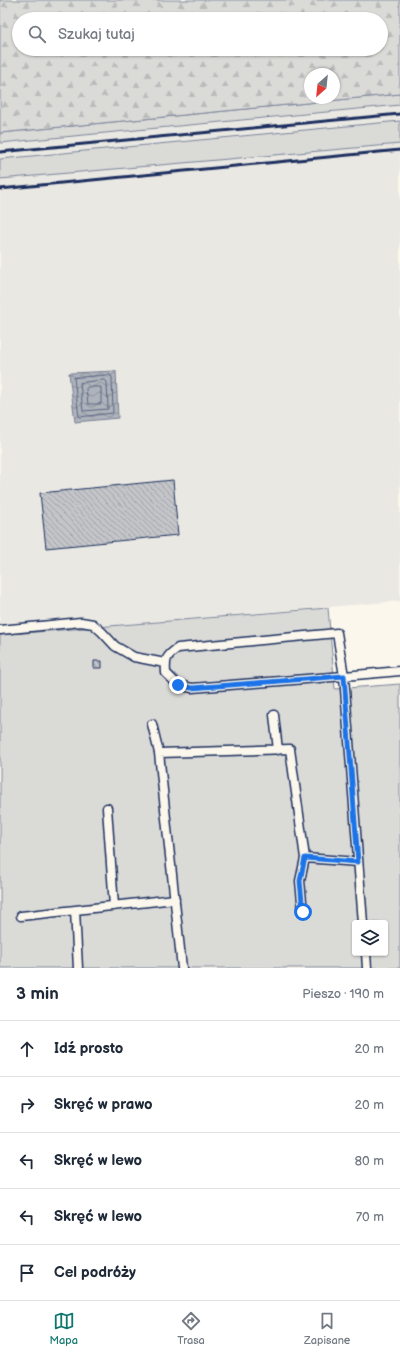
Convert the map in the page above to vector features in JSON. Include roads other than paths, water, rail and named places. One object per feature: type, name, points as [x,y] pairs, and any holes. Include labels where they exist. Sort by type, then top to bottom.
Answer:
[{"type":"lane","points":[[0,630],[81,622],[93,624],[115,646],[134,657],[165,663]]},
{"type":"lane","points":[[363,920],[344,676],[337,633],[178,648],[168,655],[165,663],[166,673],[178,685],[192,688],[344,676],[400,671]]},
{"type":"lane","points":[[274,715],[278,750]]},
{"type":"lane","points":[[152,724],[159,753],[182,968]]},
{"type":"lane","points":[[159,753],[290,749],[305,858],[300,881],[303,912]]},
{"type":"lane","points":[[107,808],[114,906]]},
{"type":"lane","points":[[305,858],[358,862]]},
{"type":"lane","points":[[21,916],[175,899]]},
{"type":"lane","points":[[75,910],[78,968]]},
{"type":"lane","points":[[366,956],[367,968]]},
{"type":"water","points":[[116,371],[118,418],[75,422],[69,373]]},
{"type":"railway","points":[[0,152],[400,114]]},
{"type":"railway","points":[[0,189],[400,150]]}]
